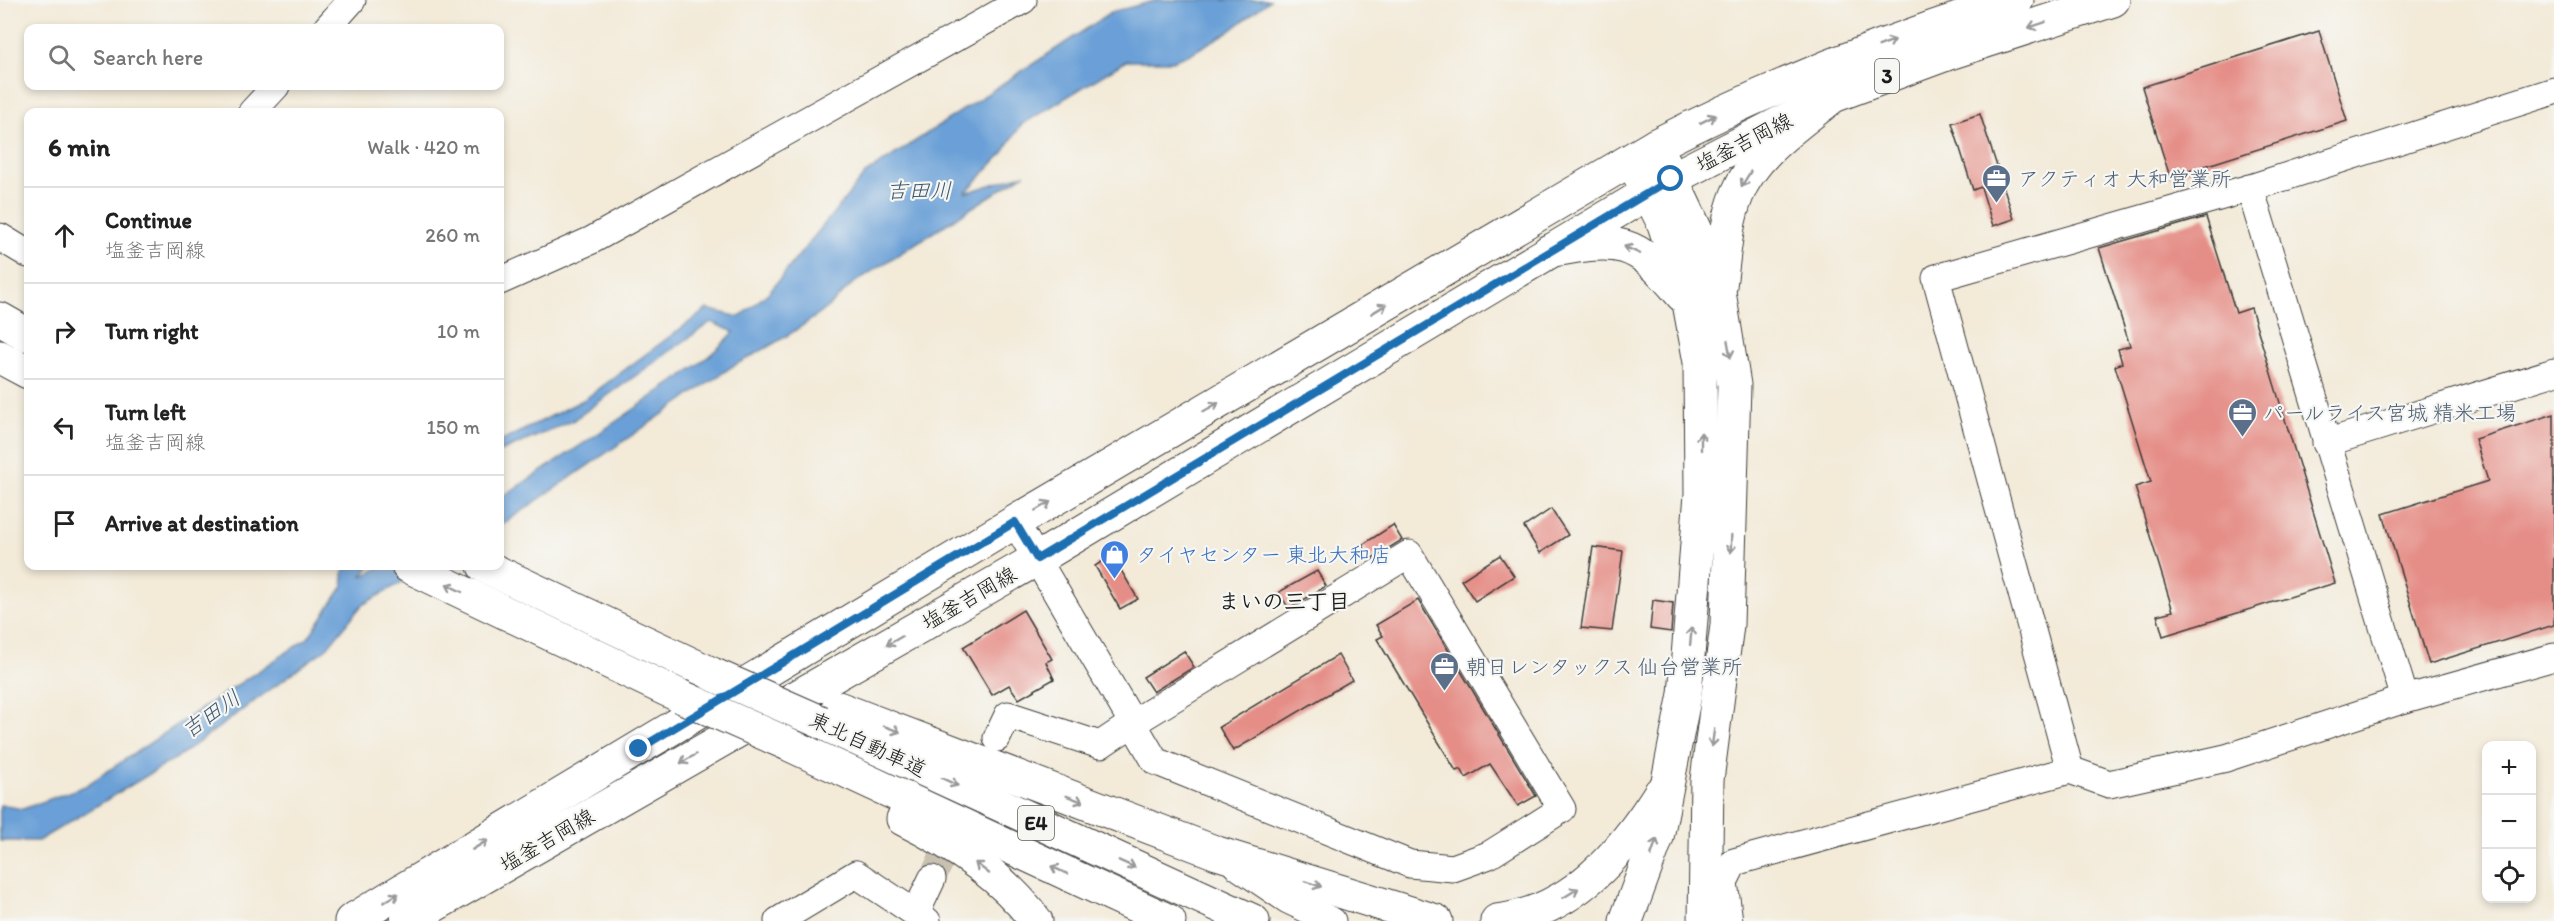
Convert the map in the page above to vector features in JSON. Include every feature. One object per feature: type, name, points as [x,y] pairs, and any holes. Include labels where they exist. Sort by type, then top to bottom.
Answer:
[{"type":"main road","name":"塩釜吉岡線","points":[[407,921],[1015,522],[1644,153],[1741,102],[1819,70],[1901,38],[2017,0]]},
{"type":"main road","name":"塩釜吉岡線","points":[[351,921],[444,898],[1037,559],[1660,186],[1833,96],[1949,53],[2113,0]]},
{"type":"main road","points":[[1719,292],[1734,204],[1747,176],[1766,151],[1833,96]]},
{"type":"main road","points":[[1644,153],[1660,186],[1705,250],[1719,292],[1734,385],[1727,625],[1707,780],[1705,921]]},
{"type":"main road","points":[[1626,921],[1658,837],[1685,694],[1701,494],[1700,362],[1689,303],[1664,224],[1660,186]]},
{"type":"main road","points":[[1549,251],[1593,243],[1633,248],[1658,266],[1689,303]]},
{"type":"main road","points":[[0,319],[24,332]]},
{"type":"main road","points":[[0,357],[24,370]]},
{"type":"main road","name":"東北自動車道","points":[[416,570],[500,611],[671,701],[1169,921]]},
{"type":"main road","name":"東北自動車道","points":[[493,570],[829,715],[1252,921]]},
{"type":"main road","points":[[829,715],[1217,853],[1436,921]]},
{"type":"main road","points":[[776,748],[956,849],[987,871],[1031,914]]},
{"type":"main road","points":[[1497,921],[1515,919],[1552,905],[1582,886],[1613,858],[1641,823],[1670,777]]},
{"type":"main road","points":[[1645,921],[1707,780]]},
{"type":"street","points":[[331,24],[352,0]]},
{"type":"street","points":[[504,279],[592,240],[1023,0]]},
{"type":"street","points":[[256,108],[272,90]]},
{"type":"street","points":[[2070,770],[1936,278],[2250,188],[2554,91]]},
{"type":"street","points":[[2250,188],[2405,699]]},
{"type":"street","points":[[0,237],[24,252]]},
{"type":"street","points":[[2326,443],[2554,372]]},
{"type":"street","points":[[997,738],[1008,715],[1100,745],[1133,723],[1408,554],[1562,809],[1489,855],[1453,868],[1410,864],[1155,761],[1133,723],[1037,559],[1015,522]]},
{"type":"street","points":[[1729,921],[1724,882],[1734,862],[2070,770],[2109,784],[2226,758],[2405,699],[2554,657]]},
{"type":"street","points":[[1217,853],[1288,900],[1332,921]]},
{"type":"street","points":[[778,921],[856,874],[921,917],[932,879]]},
{"type":"street","points":[[1031,914],[1057,921]]},
{"type":"water","name":"吉田川","points":[[1158,0],[1270,0],[1230,31],[1190,54],[1172,61],[1126,61],[1021,125],[1002,154],[965,193],[1025,174],[852,284],[811,320],[781,340],[733,366],[504,523],[504,495],[686,373],[716,350],[734,332],[711,322],[572,421],[504,450],[504,440],[585,399],[707,309],[740,317],[769,292],[865,174],[1112,12]]},
{"type":"water","points":[[367,570],[361,577],[374,570],[423,570],[362,605],[327,648],[178,757],[38,841],[0,841],[0,805],[23,809],[85,786],[308,638],[343,586],[343,572]]},
{"type":"building","points":[[2319,31],[2347,121],[2170,177],[2142,87]]},
{"type":"building","points":[[1980,114],[2014,219],[1993,226],[1981,187],[1973,190],[1952,123]]},
{"type":"building","points":[[2206,217],[2236,313],[2251,308],[2335,583],[2163,636],[2157,615],[2173,611],[2135,487],[2151,482],[2115,366],[2122,363],[2118,349],[2130,346],[2099,248]]},
{"type":"building","points":[[2554,414],[2554,625],[2429,664],[2383,514],[2488,481],[2475,439]]},
{"type":"building","points":[[1551,509],[1568,535],[1540,553],[1524,527]]},
{"type":"building","points":[[1393,525],[1402,540],[1371,559],[1362,545]]},
{"type":"building","points":[[1593,547],[1623,551],[1612,631],[1581,628]]},
{"type":"building","points":[[1112,555],[1138,599],[1120,609],[1095,566]]},
{"type":"building","points":[[1500,555],[1514,576],[1475,601],[1461,580]]},
{"type":"building","points":[[1317,571],[1326,586],[1289,609],[1279,592]]},
{"type":"building","points":[[1418,600],[1536,796],[1518,806],[1490,764],[1466,778],[1461,769],[1456,771],[1377,639],[1383,636],[1376,625]]},
{"type":"building","points":[[1653,600],[1673,603],[1671,632],[1650,629]]},
{"type":"building","points":[[1023,610],[1052,659],[1046,662],[1054,679],[1019,699],[1009,685],[992,695],[963,647]]},
{"type":"building","points":[[1184,651],[1194,667],[1153,692],[1143,677]]},
{"type":"building","points":[[1338,655],[1352,680],[1233,751],[1219,727]]},
{"type":"tunnel","points":[[932,879],[957,826]]},
{"type":"place","name":"アクティオ 大和営業所","points":[[1997,204]]},
{"type":"place","name":"パールライス宮城 精米工場","points":[[2242,438]]},
{"type":"place","name":"タイヤセンター 東北大和店","points":[[1115,580]]},
{"type":"place","name":"朝日レンタックス 仙台営業所","points":[[1445,692]]},
{"type":"district","name":"まいの三丁目","points":[[1284,601]]},
{"type":"route","points":[[639,749],[1015,522],[1037,559],[1671,179]]}]
